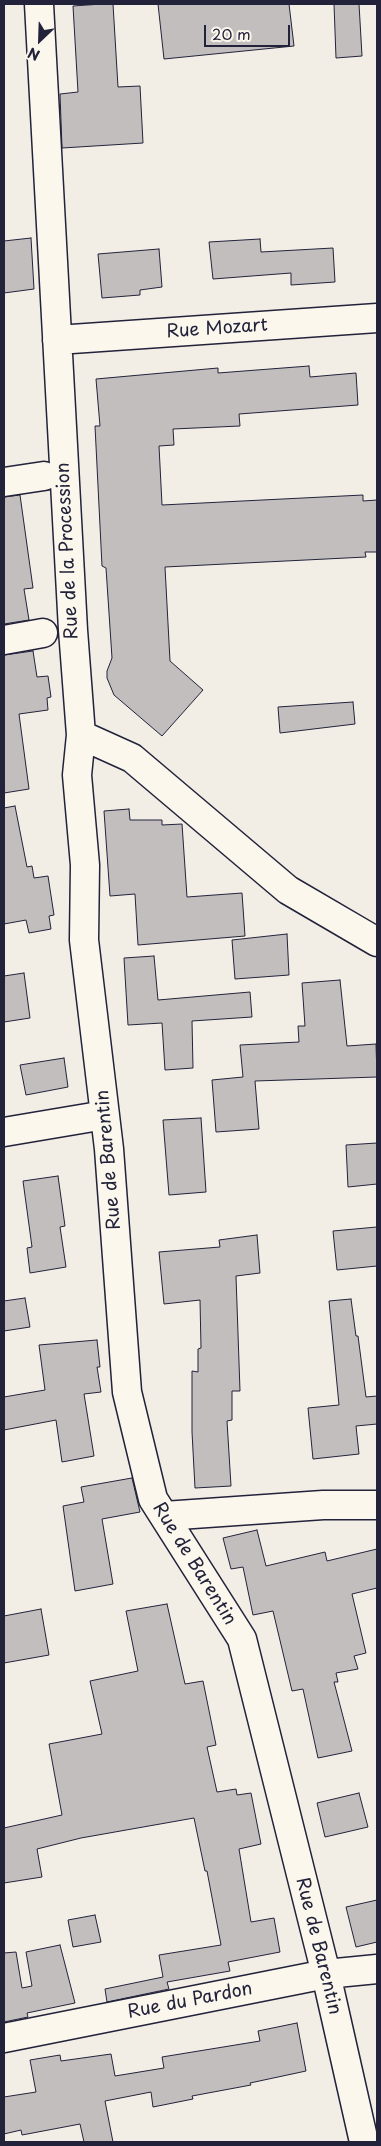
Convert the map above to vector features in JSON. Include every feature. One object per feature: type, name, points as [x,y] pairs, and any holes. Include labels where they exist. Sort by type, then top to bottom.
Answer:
[{"type":"street","name":"Rue de la Procession","points":[[39,4],[57,340],[54,474],[72,630],[81,735]]},
{"type":"street","name":"Rue Mozart","points":[[57,340],[377,318]]},
{"type":"street","points":[[4,482],[54,474]]},
{"type":"street","points":[[4,640],[43,634]]},
{"type":"street","points":[[81,735],[132,758],[288,890],[377,942]]},
{"type":"street","name":"Rue de Barentin","points":[[81,735],[77,775],[85,865],[84,940],[109,1149],[127,1392],[153,1499],[242,1639],[326,1974],[364,2142]]},
{"type":"street","points":[[4,1132],[105,1115]]},
{"type":"street","points":[[164,1516],[323,1505],[377,1505]]},
{"type":"street","name":"Rue du Pardon","points":[[4,2038],[326,1974],[377,1969]]},
{"type":"building","points":[[113,4],[118,87],[140,86],[143,143],[62,148],[60,94],[78,92],[73,6]]},
{"type":"building","points":[[158,4],[289,4],[294,46],[164,59]]},
{"type":"building","points":[[334,4],[359,4],[362,56],[336,58]]},
{"type":"building","points":[[31,238],[34,289],[4,293],[4,241]]},
{"type":"building","points":[[260,239],[261,252],[333,248],[335,282],[291,285],[291,273],[213,279],[209,242]]},
{"type":"building","points":[[159,249],[162,287],[140,290],[140,295],[102,298],[98,254]]},
{"type":"building","points":[[309,366],[310,377],[356,373],[358,405],[239,414],[240,426],[173,429],[174,445],[159,446],[162,505],[363,495],[363,501],[377,500],[377,552],[365,552],[366,557],[165,567],[170,661],[203,690],[162,736],[114,695],[107,678],[107,671],[112,658],[106,568],[102,566],[95,426],[100,426],[96,379],[218,368],[218,373]]},
{"type":"building","points":[[20,495],[33,588],[24,589],[29,620],[4,624],[4,497]]},
{"type":"building","points":[[33,651],[37,677],[48,676],[51,697],[47,698],[48,710],[19,714],[29,789],[4,793],[4,655]]},
{"type":"building","points":[[353,702],[355,724],[280,733],[278,707]]},
{"type":"building","points":[[15,806],[27,867],[32,866],[34,878],[48,876],[54,915],[49,916],[51,929],[29,933],[26,920],[4,924],[4,808]]},
{"type":"building","points":[[129,809],[130,820],[162,820],[162,825],[182,824],[187,897],[242,893],[245,936],[138,945],[135,894],[110,896],[104,811]]},
{"type":"building","points":[[287,934],[289,975],[235,979],[232,940]]},
{"type":"building","points":[[154,956],[158,1000],[250,992],[252,1017],[192,1021],[193,1068],[165,1070],[162,1023],[128,1025],[124,958]]},
{"type":"building","points":[[24,973],[30,1018],[4,1022],[4,976]]},
{"type":"building","points":[[340,980],[347,1046],[376,1044],[377,1077],[255,1081],[259,1129],[216,1132],[212,1080],[243,1077],[240,1045],[299,1042],[298,1026],[305,1026],[302,983]]},
{"type":"building","points":[[64,1058],[68,1087],[26,1095],[20,1065]]},
{"type":"building","points":[[201,1118],[206,1192],[169,1195],[163,1120]]},
{"type":"building","points":[[377,1143],[377,1184],[348,1187],[346,1145]]},
{"type":"building","points":[[58,1176],[65,1226],[60,1227],[66,1267],[30,1273],[27,1248],[32,1247],[23,1181]]},
{"type":"building","points":[[377,1227],[377,1266],[337,1270],[333,1231]]},
{"type":"building","points":[[257,1235],[260,1273],[236,1276],[240,1391],[232,1391],[232,1420],[227,1421],[231,1486],[195,1488],[192,1432],[192,1371],[198,1372],[198,1349],[201,1348],[200,1300],[164,1304],[159,1252],[220,1247],[219,1240]]},
{"type":"building","points":[[25,1298],[30,1327],[4,1331],[4,1301]]},
{"type":"building","points":[[351,1299],[366,1397],[377,1396],[377,1424],[356,1426],[359,1454],[313,1459],[308,1408],[339,1405],[329,1301]]},
{"type":"building","points":[[97,1340],[100,1367],[97,1367],[101,1392],[84,1394],[94,1456],[62,1462],[56,1420],[4,1430],[4,1397],[45,1390],[39,1345]]},
{"type":"building","points":[[132,1478],[140,1512],[102,1519],[113,1584],[75,1591],[63,1506],[84,1502],[81,1487]]},
{"type":"building","points":[[257,1530],[266,1566],[325,1552],[327,1561],[377,1549],[377,1588],[352,1594],[366,1653],[354,1656],[358,1669],[336,1673],[338,1682],[334,1682],[352,1751],[318,1758],[303,1689],[292,1691],[273,1611],[253,1615],[243,1567],[231,1569],[223,1538]]},
{"type":"building","points":[[167,1604],[185,1684],[203,1681],[216,1745],[207,1747],[217,1792],[236,1789],[237,1795],[251,1793],[261,1844],[239,1849],[251,1922],[274,1918],[280,1952],[228,1962],[230,1971],[167,1982],[169,1989],[107,2002],[105,1989],[163,1977],[159,1955],[221,1945],[207,1871],[205,1871],[194,1818],[81,1838],[37,1849],[42,1877],[4,1883],[4,1828],[62,1815],[49,1744],[102,1734],[90,1681],[138,1671],[126,1611]]},
{"type":"building","points":[[41,1609],[49,1655],[4,1663],[4,1616]]},
{"type":"building","points":[[359,1793],[368,1827],[325,1837],[317,1803]]},
{"type":"building","points":[[377,1900],[377,1942],[356,1947],[346,1907]]},
{"type":"building","points":[[95,1915],[101,1942],[73,1947],[68,1920]]},
{"type":"building","points":[[60,1945],[75,2003],[27,2013],[28,2017],[4,2022],[4,1953],[16,1952],[22,1988],[32,1986],[26,1952]]},
{"type":"building","points":[[297,2023],[306,2071],[250,2083],[251,2085],[192,2096],[193,2099],[153,2107],[151,2092],[105,2101],[113,2142],[84,2142],[80,2124],[22,2135],[21,2130],[4,2134],[4,2097],[36,2092],[30,2060],[60,2055],[61,2061],[111,2054],[115,2076],[164,2068],[162,2057],[260,2041],[258,2031]]}]
